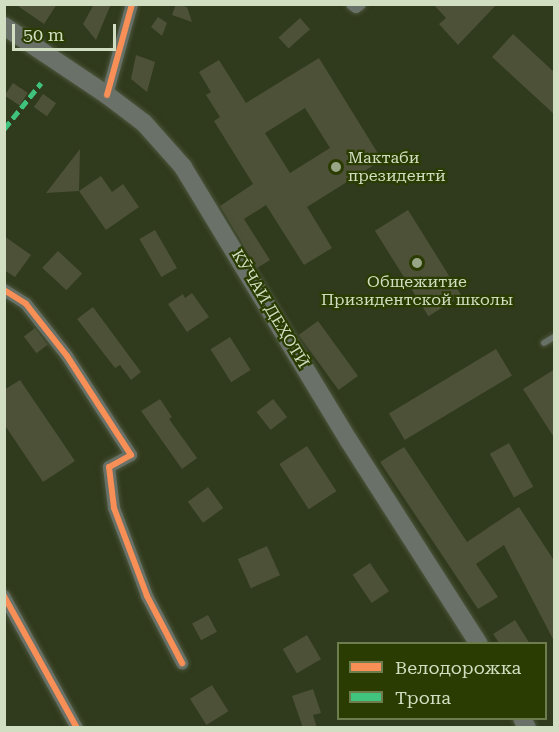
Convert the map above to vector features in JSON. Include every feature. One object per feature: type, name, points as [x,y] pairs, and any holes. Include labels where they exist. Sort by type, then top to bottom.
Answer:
[{"type":"main road","name":"КӮЧАИ ДЕҲОТӢ","points":[[4,26],[107,95],[144,123],[183,167],[350,441],[478,642]]},
{"type":"street","points":[[107,95],[132,4]]},
{"type":"street","points":[[352,4],[356,7],[360,4]]},
{"type":"street","points":[[4,290],[26,304],[67,356],[131,455],[110,466],[114,508],[147,596],[182,663]]},
{"type":"street","points":[[4,596],[76,728]]},
{"type":"lane","points":[[544,343],[555,337]]},
{"type":"building","points":[[15,4],[57,4],[44,24]]},
{"type":"building","points":[[94,4],[111,4],[96,40],[83,24]]},
{"type":"building","points":[[176,4],[187,7],[192,22],[172,15]]},
{"type":"building","points":[[433,4],[497,4],[458,45],[439,24],[446,18]]},
{"type":"building","points":[[158,17],[167,23],[162,36],[151,27]]},
{"type":"building","points":[[300,18],[310,29],[288,49],[278,37]]},
{"type":"building","points":[[513,34],[555,73],[555,115],[492,57]]},
{"type":"building","points":[[136,55],[155,62],[147,92],[131,79]]},
{"type":"building","name":"Мактаби президентӣ","points":[[319,58],[382,160],[307,207],[332,248],[304,265],[266,205],[244,219],[270,260],[257,268],[220,206],[253,184],[214,121],[220,117],[206,95],[211,92],[199,72],[219,60],[246,103]],"holes":[[[305,108],[330,148],[290,173],[265,133]]]},
{"type":"building","points":[[13,83],[28,93],[20,106],[5,95]]},
{"type":"building","points":[[43,94],[56,103],[47,116],[34,107]]},
{"type":"building","points":[[80,149],[79,191],[46,193]]},
{"type":"building","points":[[101,176],[112,192],[123,184],[139,207],[106,230],[79,191]]},
{"type":"building","name":"Общежитие Призидентской школы","points":[[408,210],[462,296],[428,316],[375,231]]},
{"type":"building","points":[[155,230],[177,268],[161,277],[139,239]]},
{"type":"building","points":[[4,236],[31,255],[15,277],[4,270]]},
{"type":"building","points":[[58,251],[82,274],[66,290],[42,268]]},
{"type":"building","points":[[192,293],[209,317],[187,332],[168,304],[183,294],[185,298]]},
{"type":"building","points":[[93,307],[141,372],[131,380],[120,365],[115,368],[77,319]]},
{"type":"building","points":[[318,321],[358,376],[339,390],[299,335]]},
{"type":"building","points":[[35,328],[48,345],[36,353],[24,336]]},
{"type":"building","points":[[230,337],[251,370],[231,382],[210,349]]},
{"type":"building","points":[[496,349],[512,376],[405,440],[389,413]]},
{"type":"building","points":[[555,369],[555,439],[523,389]]},
{"type":"building","points":[[20,380],[75,461],[43,482],[4,424],[4,390]]},
{"type":"building","points":[[160,399],[172,417],[169,419],[197,458],[182,469],[141,411]]},
{"type":"building","points":[[273,399],[287,417],[271,430],[256,412]]},
{"type":"building","points":[[509,443],[533,487],[514,497],[490,454]]},
{"type":"building","points":[[307,446],[336,491],[309,509],[279,464]]},
{"type":"building","points":[[404,447],[467,542],[519,507],[555,562],[555,643],[504,545],[476,564],[498,597],[478,609],[380,462]]},
{"type":"building","points":[[208,487],[223,508],[203,523],[188,502]]},
{"type":"building","points":[[267,546],[280,575],[251,588],[238,559]]},
{"type":"building","points":[[370,563],[389,591],[372,603],[353,575]]},
{"type":"building","points":[[208,615],[217,632],[201,640],[192,623]]},
{"type":"building","points":[[515,620],[529,642],[499,642],[493,634]]},
{"type":"building","points":[[307,635],[321,659],[297,673],[283,649]]},
{"type":"building","points":[[212,685],[228,711],[206,725],[190,699]]},
{"type":"building","points":[[313,689],[321,713],[313,715],[317,728],[303,728],[292,696]]},
{"type":"marked path","points":[[4,129],[41,83]]},
{"type":"cycle path","points":[[107,95],[132,4]]},
{"type":"cycle path","points":[[4,290],[26,304],[67,356],[131,455],[109,467],[114,508],[147,596],[182,663]]},
{"type":"cycle path","points":[[4,596],[77,728]]},
{"type":"place","name":"Мактаби президентӣ","points":[[336,167]]},
{"type":"place","name":"Общежитие Призидентской школы","points":[[417,263]]}]
